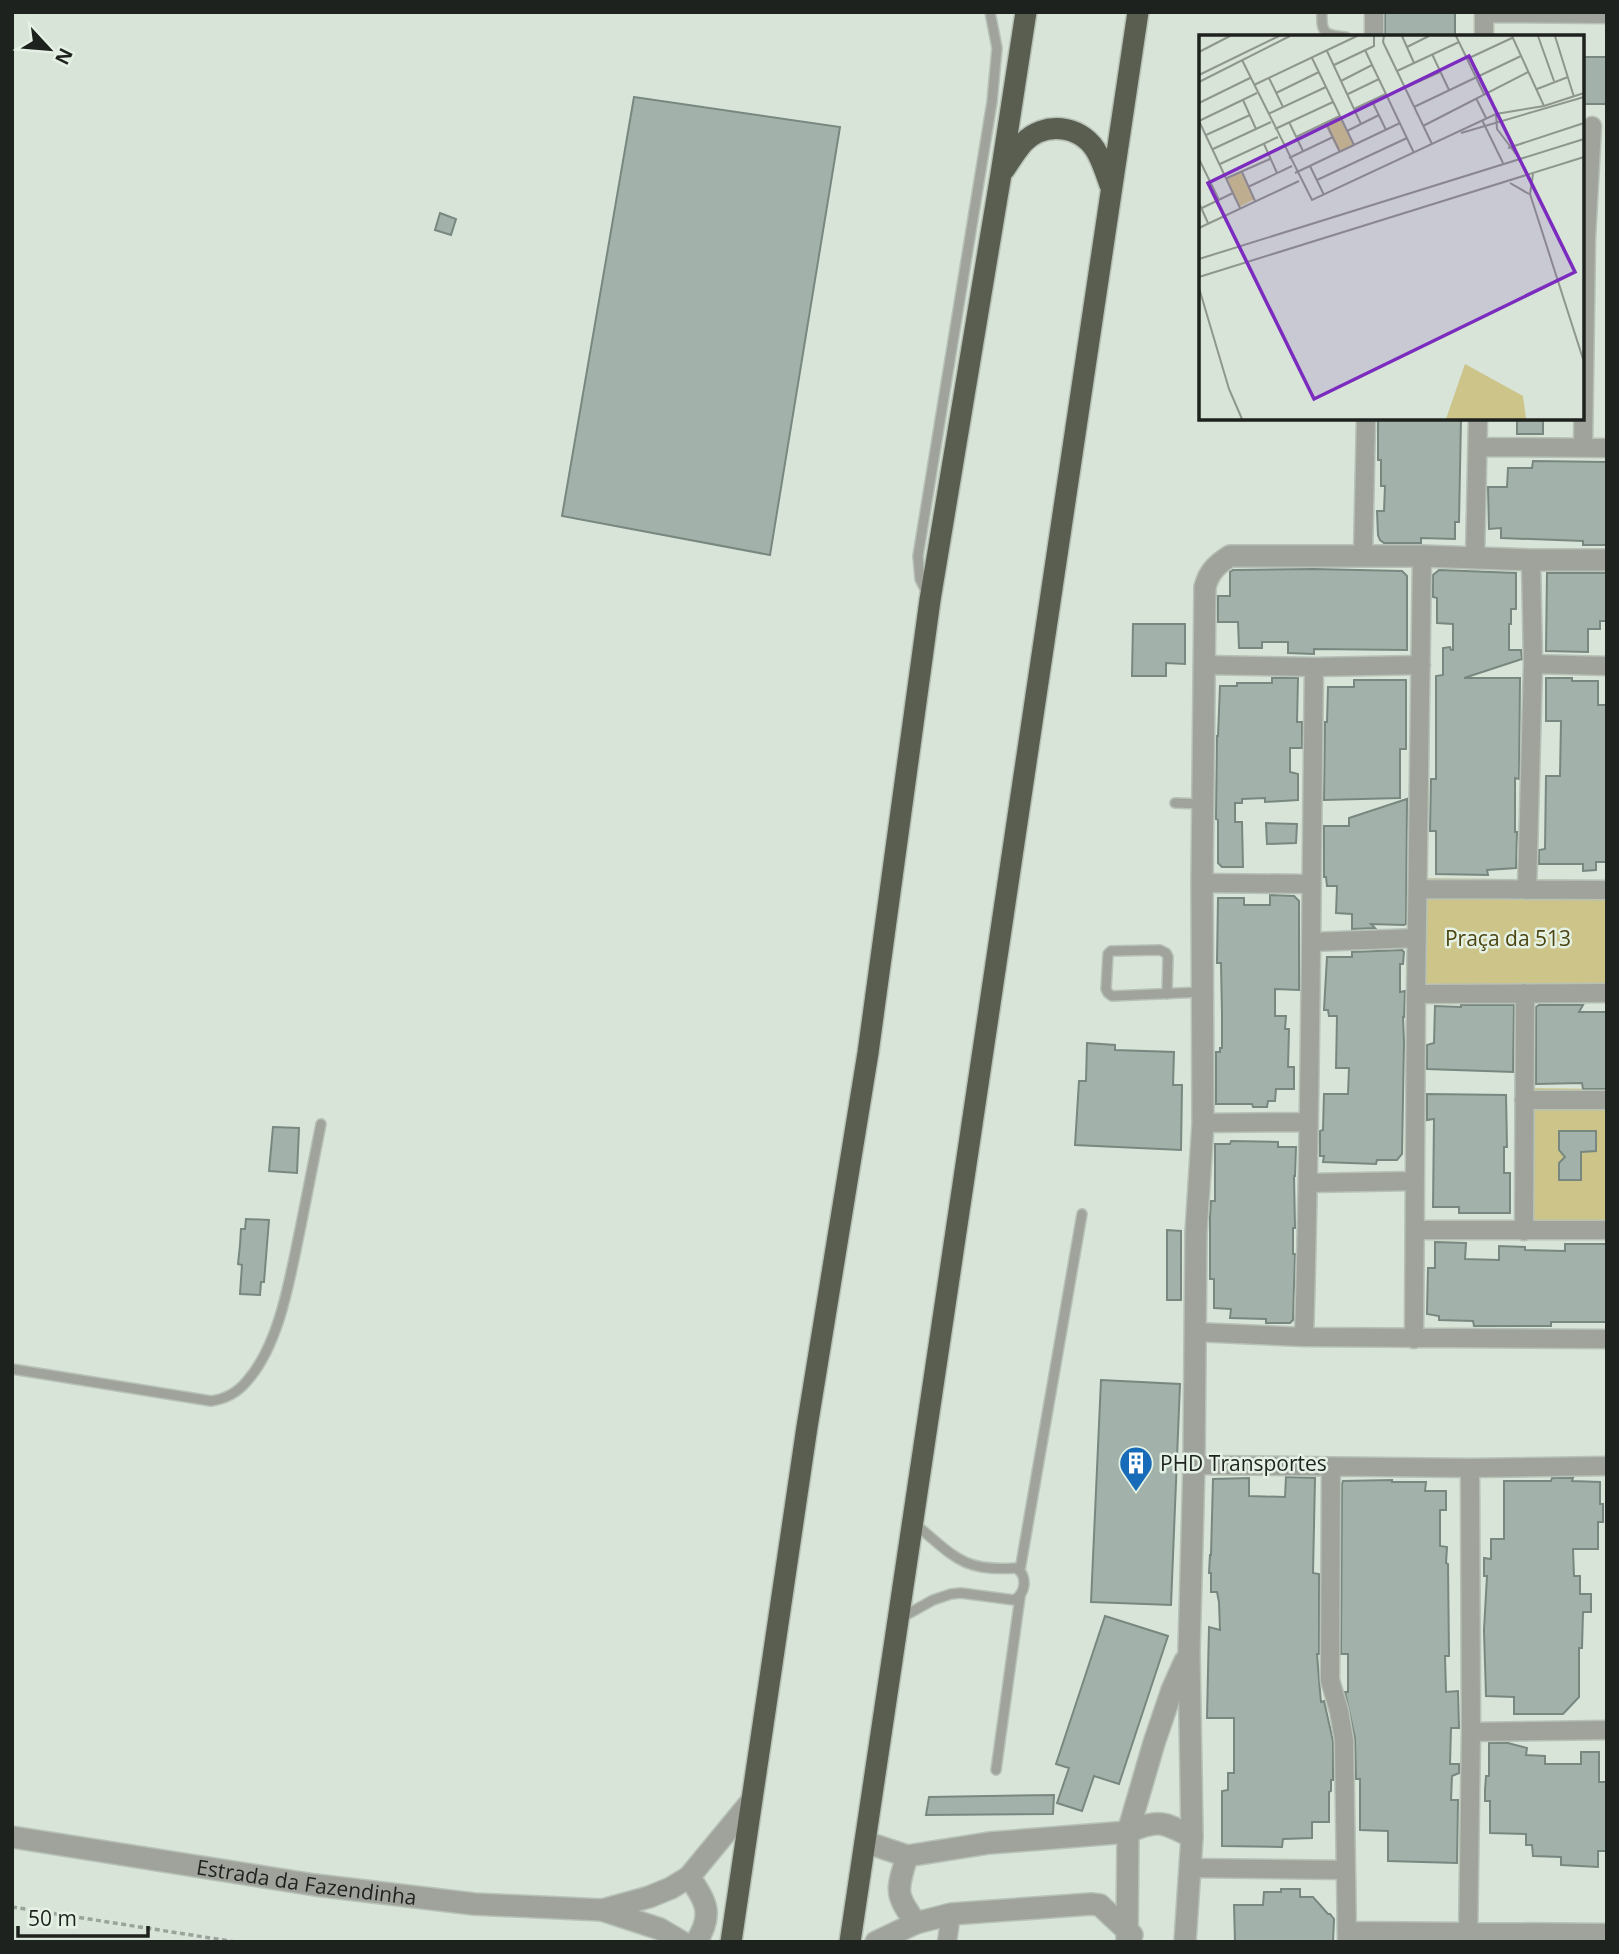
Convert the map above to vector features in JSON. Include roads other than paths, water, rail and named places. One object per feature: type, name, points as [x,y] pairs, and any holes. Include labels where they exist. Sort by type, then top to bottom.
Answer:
[{"type":"highway","points":[[731,1942],[807,1427],[868,1053],[930,600],[1026,12]]},
{"type":"highway","points":[[850,1942],[1138,12]]},
{"type":"highway","points":[[1001,174],[1025,141],[1039,131],[1066,128],[1087,139],[1097,151],[1111,187]]},
{"type":"street","points":[[1374,12],[1374,35]]},
{"type":"street","points":[[1484,35],[1485,13],[1607,14]]},
{"type":"street","points":[[1584,237],[1594,126]]},
{"type":"street","points":[[1363,556],[1366,420]]},
{"type":"street","points":[[1475,559],[1478,420]]},
{"type":"street","points":[[1583,420],[1583,447]]},
{"type":"street","points":[[1478,447],[1607,448]]},
{"type":"street","points":[[1185,1942],[1192,1837],[1188,1653],[1194,1465],[1196,1233],[1203,1124],[1203,665],[1205,587],[1208,575],[1217,564],[1230,556],[1607,560]]},
{"type":"street","points":[[1415,1339],[1422,556]]},
{"type":"street","points":[[1527,890],[1533,664],[1531,560]]},
{"type":"street","points":[[1533,664],[1607,666]]},
{"type":"street","points":[[1203,665],[1421,666]]},
{"type":"street","points":[[1304,1337],[1309,1183],[1307,1122],[1312,942],[1314,667]]},
{"type":"street","points":[[1202,883],[1311,884]]},
{"type":"street","points":[[1418,889],[1607,890]]},
{"type":"street","points":[[1312,942],[1417,938]]},
{"type":"street","points":[[1524,1231],[1525,993]]},
{"type":"street","points":[[1416,994],[1607,993]]},
{"type":"street","points":[[1524,1100],[1607,1100]]},
{"type":"street","points":[[1203,1124],[1307,1122]]},
{"type":"street","points":[[1309,1183],[1415,1181]]},
{"type":"street","points":[[1415,1230],[1607,1230]]},
{"type":"street","points":[[1195,1332],[1415,1339],[1607,1339]]},
{"type":"street","points":[[1194,1465],[1470,1468],[1607,1466]]},
{"type":"street","points":[[1331,1467],[1330,1680],[1344,1740],[1347,1936],[1607,1933]]},
{"type":"street","points":[[1468,1936],[1471,1732],[1470,1468]]},
{"type":"street","points":[[1131,1938],[1128,1832],[1154,1743],[1188,1653]]},
{"type":"street","points":[[1471,1732],[1607,1730]]},
{"type":"street","name":"Estrada da Fazendinha","points":[[602,1910],[671,1888],[689,1877],[750,1804]]},
{"type":"street","points":[[864,1842],[907,1856],[989,1843],[1128,1832],[1156,1823],[1165,1824],[1192,1837]]},
{"type":"street","name":"Estrada da Fazendinha","points":[[12,1837],[315,1885],[474,1904],[602,1910],[652,1926],[682,1942]]},
{"type":"street","points":[[907,1856],[899,1887],[900,1897],[916,1923]]},
{"type":"street","points":[[1191,1868],[1345,1870]]},
{"type":"street","points":[[689,1877],[706,1904],[705,1925],[696,1942]]},
{"type":"street","points":[[876,1942],[916,1923],[951,1914],[1091,1904],[1100,1905],[1131,1938]]},
{"type":"street","points":[[947,1942],[951,1914]]},
{"type":"lane","points":[[930,600],[920,579],[918,556],[992,102],[997,48],[990,12]]},
{"type":"lane","points":[[1322,12],[1324,32],[1330,35]]},
{"type":"lane","points":[[1175,803],[1203,804]]},
{"type":"lane","points":[[1167,994],[1166,953],[1160,950],[1111,951],[1108,954],[1106,989],[1112,996],[1167,994],[1202,992]]},
{"type":"lane","points":[[12,1369],[211,1401],[223,1399],[237,1391],[248,1380],[264,1355],[288,1291],[321,1124]]},
{"type":"lane","points":[[1020,1570],[1082,1214]]},
{"type":"lane","points":[[912,1521],[954,1557],[965,1563],[982,1569],[1016,1568],[1024,1575],[996,1770]]},
{"type":"lane","points":[[898,1620],[945,1595],[961,1593],[1014,1600],[1020,1597]]},
{"type":"place","name":"PHD Transportes","points":[[1136,1493]]},
{"type":"park label","name":"Praça da 513","points":[[1508,938]]}]
